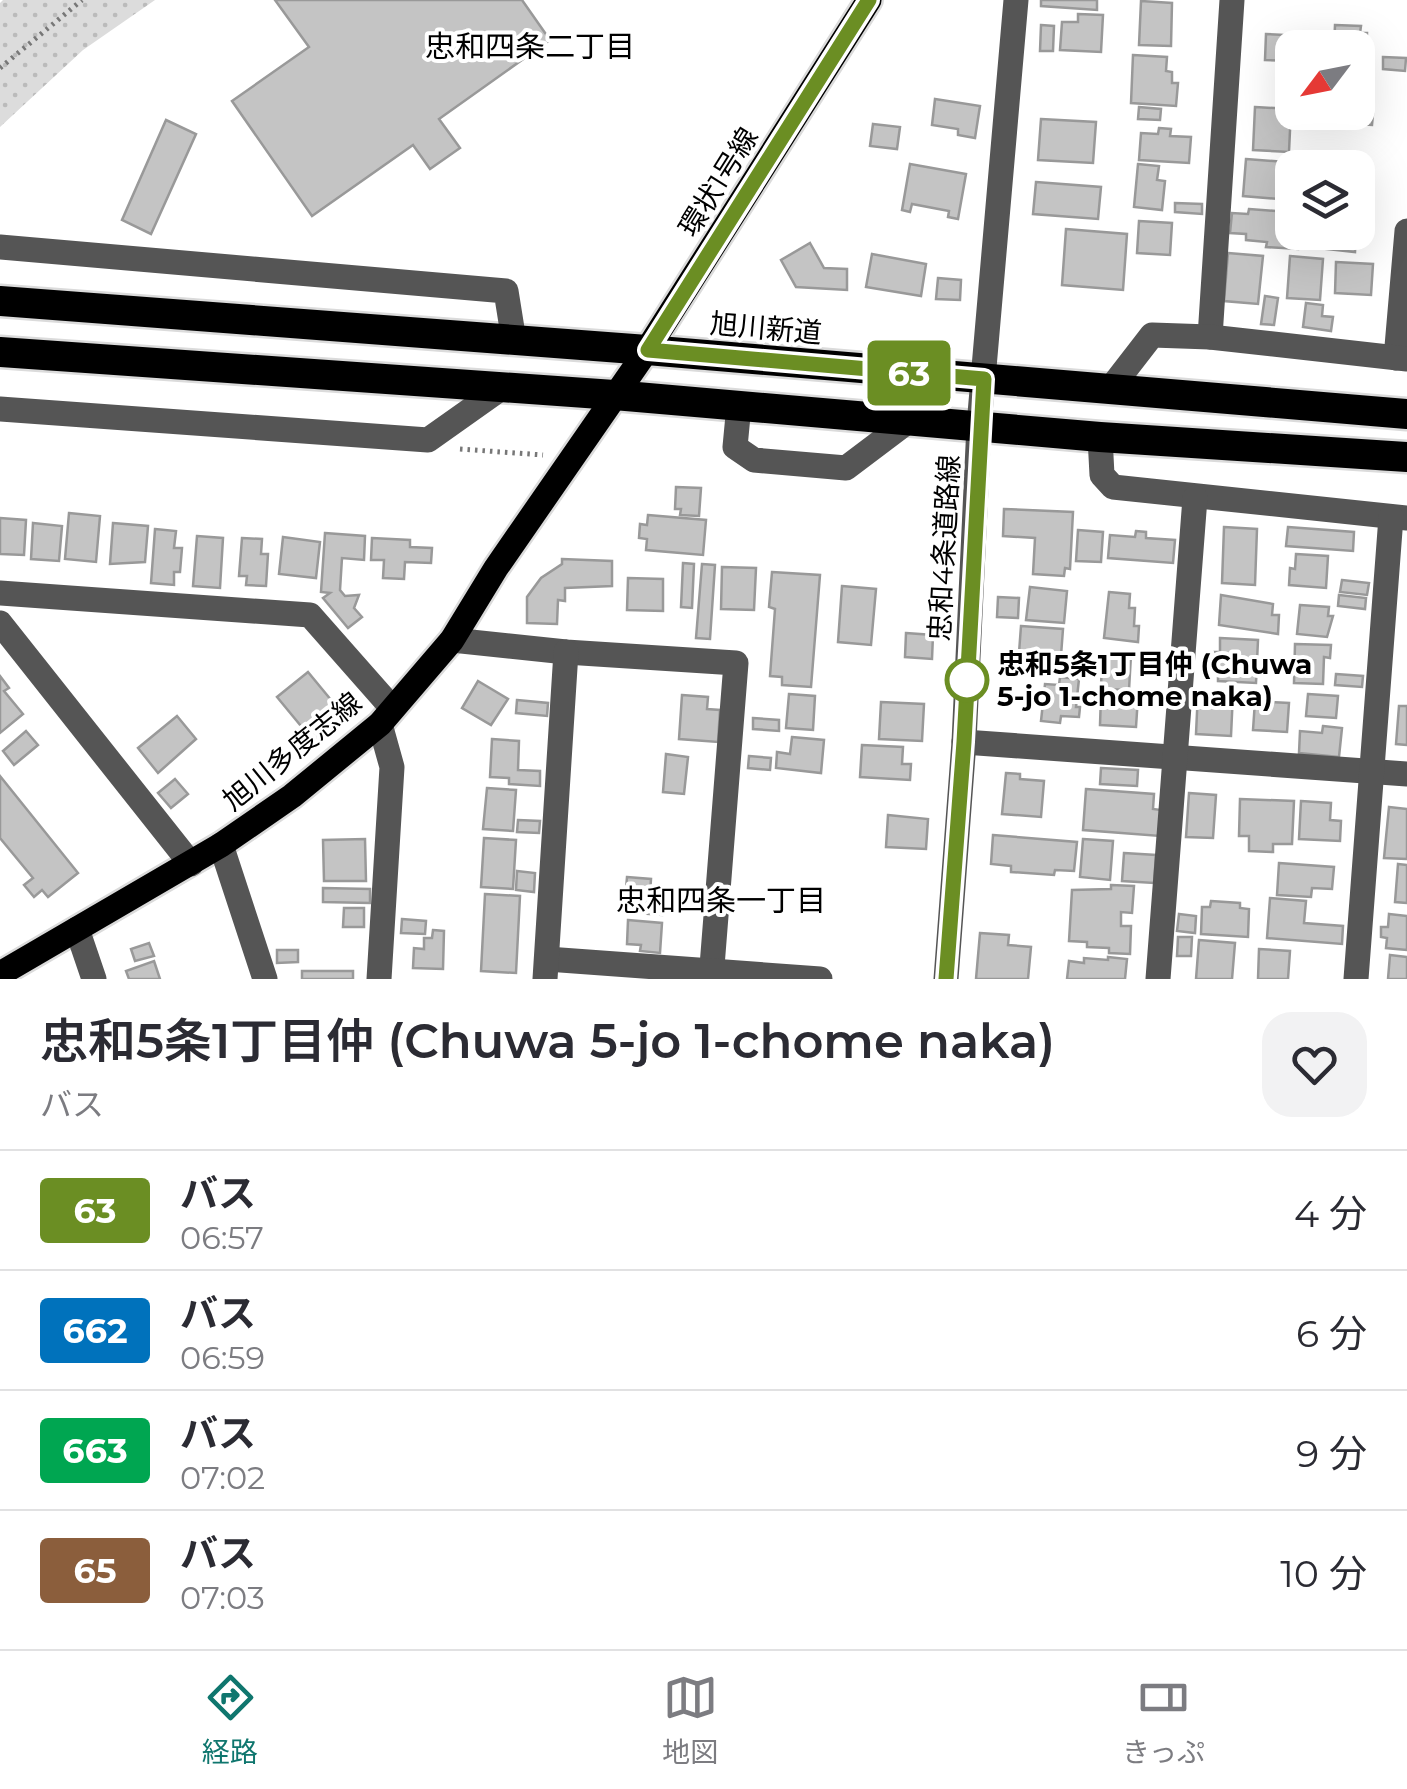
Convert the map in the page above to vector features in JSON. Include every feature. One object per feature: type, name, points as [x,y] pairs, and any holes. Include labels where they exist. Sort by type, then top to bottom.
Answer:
[{"type":"highway","name":"旭川新道","points":[[0,301],[648,350],[1407,414]]},
{"type":"highway","points":[[0,352],[614,394],[1100,437],[1407,457]]},
{"type":"main road","name":"環状1号線","points":[[614,394],[648,350],[869,0]]},
{"type":"main road","name":"旭川多度志線","points":[[0,974],[221,845],[292,796],[386,716],[452,640],[614,394]]},
{"type":"street","name":"忠和4条道路線","points":[[946,979],[964,742],[980,425],[1016,0]]},
{"type":"street","points":[[1210,337],[1232,0]]},
{"type":"street","points":[[1111,388],[1152,335],[1210,337],[1401,358],[1407,231]]},
{"type":"street","points":[[0,247],[506,291],[514,341]]},
{"type":"street","points":[[0,409],[428,440],[503,387]]},
{"type":"street","points":[[740,405],[734,446],[754,460],[846,468],[910,419]]},
{"type":"street","points":[[1100,437],[1102,475],[1112,487],[1399,518],[1356,979]]},
{"type":"street","points":[[1158,979],[1196,498]]},
{"type":"street","points":[[0,593],[310,615],[386,716],[392,767],[379,979]]},
{"type":"street","points":[[0,623],[190,864]]},
{"type":"street","points":[[452,640],[736,663],[711,974]]},
{"type":"street","points":[[566,652],[546,969],[820,979]]},
{"type":"street","points":[[964,742],[1407,774]]},
{"type":"street","points":[[221,845],[264,979]]},
{"type":"street","points":[[76,930],[94,979]]},
{"type":"path","points":[[0,68],[82,0]]},
{"type":"shaded area","points":[[3,0],[155,0],[83,50],[0,127]]},
{"type":"building","points":[[275,0],[522,0],[550,40],[439,119],[460,148],[430,169],[413,145],[312,216],[232,101],[309,47]]},
{"type":"building","points":[[1041,0],[1097,0],[1097,10],[1041,6]]},
{"type":"building","points":[[1141,1],[1172,3],[1171,46],[1139,45]]},
{"type":"building","points":[[1078,14],[1103,15],[1101,52],[1060,50],[1062,22],[1078,22]]},
{"type":"building","points":[[1041,25],[1054,26],[1053,51],[1040,51]]},
{"type":"building","points":[[1335,25],[1361,26],[1360,30],[1335,30]]},
{"type":"building","points":[[1266,34],[1275,34],[1275,60],[1265,60]]},
{"type":"building","points":[[1133,55],[1167,57],[1166,71],[1172,72],[1172,83],[1178,83],[1176,106],[1131,103]]},
{"type":"building","points":[[1383,57],[1406,58],[1405,71],[1383,69]]},
{"type":"building","points":[[935,99],[980,106],[975,138],[958,135],[958,129],[932,125]]},
{"type":"building","points":[[1139,107],[1161,109],[1160,120],[1138,119]]},
{"type":"building","points":[[1255,107],[1275,108],[1275,130],[1290,130],[1289,150],[1253,150]]},
{"type":"building","points":[[1041,119],[1096,122],[1093,163],[1038,160]]},
{"type":"building","points":[[166,120],[196,134],[151,234],[122,220]]},
{"type":"building","points":[[873,124],[900,127],[897,149],[870,146]]},
{"type":"building","points":[[1159,128],[1171,129],[1170,136],[1191,137],[1189,163],[1139,160],[1141,133],[1158,134]]},
{"type":"building","points":[[1246,159],[1275,161],[1275,199],[1243,196]]},
{"type":"building","points":[[910,164],[966,174],[958,219],[948,217],[949,211],[912,204],[910,212],[902,210]]},
{"type":"building","points":[[1138,164],[1159,166],[1157,180],[1165,181],[1162,210],[1134,207]]},
{"type":"building","points":[[1036,182],[1101,187],[1098,219],[1033,214]]},
{"type":"building","points":[[1175,203],[1202,204],[1202,214],[1175,212]]},
{"type":"building","points":[[1249,209],[1275,211],[1275,248],[1266,247],[1267,242],[1246,240],[1246,234],[1230,233],[1232,213],[1248,214]]},
{"type":"building","points":[[1139,221],[1172,223],[1170,255],[1137,253]]},
{"type":"building","points":[[1066,229],[1127,234],[1123,290],[1062,285]]},
{"type":"building","points":[[810,243],[824,268],[847,269],[847,290],[796,287],[781,260]]},
{"type":"building","points":[[1228,253],[1263,256],[1258,304],[1224,301]]},
{"type":"building","points":[[872,254],[926,264],[921,296],[866,287]]},
{"type":"building","points":[[1290,256],[1323,259],[1320,300],[1287,298]]},
{"type":"building","points":[[1336,262],[1373,264],[1371,295],[1335,293]]},
{"type":"building","points":[[938,278],[961,280],[960,300],[936,299]]},
{"type":"building","points":[[1265,296],[1278,298],[1274,325],[1261,324]]},
{"type":"building","points":[[1306,303],[1323,305],[1322,316],[1333,317],[1331,331],[1303,327]]},
{"type":"building","points":[[676,487],[701,488],[699,516],[680,515],[681,509],[675,509]]},
{"type":"building","points":[[1004,509],[1073,512],[1070,569],[1065,568],[1064,576],[1033,574],[1035,538],[1003,536]]},
{"type":"building","points":[[69,513],[100,516],[96,562],[65,559]]},
{"type":"building","points":[[648,515],[706,520],[703,555],[646,550],[647,539],[639,538],[640,524],[647,525]]},
{"type":"building","points":[[0,518],[26,520],[24,555],[0,554]]},
{"type":"building","points":[[33,523],[62,526],[59,561],[31,559]]},
{"type":"building","points":[[113,523],[148,526],[145,562],[110,564]]},
{"type":"building","points":[[1224,527],[1257,529],[1255,585],[1222,583]]},
{"type":"building","points":[[1288,527],[1354,532],[1353,551],[1286,546]]},
{"type":"building","points":[[155,529],[176,531],[174,548],[182,548],[180,572],[174,572],[174,585],[151,583]]},
{"type":"building","points":[[1078,530],[1103,532],[1101,562],[1076,561]]},
{"type":"building","points":[[1136,531],[1146,532],[1146,538],[1175,540],[1173,563],[1108,558],[1110,535],[1135,537]]},
{"type":"building","points":[[325,533],[365,536],[364,560],[342,558],[340,590],[345,596],[359,595],[354,608],[362,617],[348,628],[323,598],[330,593],[321,592]]},
{"type":"building","points":[[197,536],[223,538],[220,588],[193,586]]},
{"type":"building","points":[[283,537],[320,542],[316,578],[279,574]]},
{"type":"building","points":[[242,538],[262,539],[261,554],[268,554],[266,586],[246,585],[247,576],[239,576]]},
{"type":"building","points":[[372,538],[410,540],[410,547],[432,548],[431,563],[405,562],[404,579],[383,578],[384,560],[371,560]]},
{"type":"building","points":[[1296,554],[1328,556],[1326,588],[1289,585]]},
{"type":"building","points":[[562,559],[612,561],[612,586],[565,588],[565,601],[558,600],[557,624],[527,623],[527,597],[541,578],[562,564]]},
{"type":"building","points":[[683,563],[694,564],[692,608],[681,607]]},
{"type":"building","points":[[702,564],[715,565],[710,639],[696,638]]},
{"type":"building","points":[[722,567],[756,568],[754,610],[721,609]]},
{"type":"building","points":[[772,572],[820,575],[811,687],[782,685],[782,677],[770,676],[775,609],[769,607]]},
{"type":"building","points":[[628,578],[663,579],[663,611],[627,610]]},
{"type":"building","points":[[1342,580],[1369,583],[1367,595],[1340,592]]},
{"type":"building","points":[[842,586],[876,589],[871,645],[838,642]]},
{"type":"building","points":[[1030,587],[1067,591],[1064,623],[1026,620]]},
{"type":"building","points":[[1109,592],[1130,594],[1129,608],[1135,608],[1134,626],[1139,626],[1138,642],[1104,638]]},
{"type":"building","points":[[1221,595],[1273,604],[1272,615],[1279,615],[1278,634],[1219,625]]},
{"type":"building","points":[[1339,595],[1366,598],[1365,609],[1338,606]]},
{"type":"building","points":[[998,597],[1019,598],[1018,618],[997,617]]},
{"type":"building","points":[[1300,605],[1329,607],[1328,616],[1333,616],[1327,637],[1297,634]]},
{"type":"building","points":[[1021,626],[1063,629],[1060,669],[1018,666]]},
{"type":"building","points":[[906,633],[933,635],[932,659],[905,657]]},
{"type":"building","points":[[1220,638],[1258,640],[1256,683],[1218,681],[1218,668],[1212,668],[1213,652],[1220,652]]},
{"type":"building","points":[[1295,644],[1331,645],[1330,658],[1324,657],[1323,684],[1294,683]]},
{"type":"building","points":[[1102,653],[1131,655],[1129,690],[1101,689]]},
{"type":"building","points":[[308,672],[346,718],[315,743],[277,697]]},
{"type":"building","points":[[1336,674],[1363,676],[1362,687],[1335,685]]},
{"type":"building","points":[[0,676],[9,688],[4,691],[23,714],[0,733]]},
{"type":"building","points":[[1060,677],[1079,679],[1079,717],[1061,716],[1060,723],[1041,721],[1045,684],[1059,685]]},
{"type":"building","points":[[478,681],[508,699],[491,725],[462,708]]},
{"type":"building","points":[[1198,691],[1233,693],[1231,736],[1196,734]]},
{"type":"building","points":[[789,694],[815,696],[813,730],[786,728]]},
{"type":"building","points":[[1308,694],[1338,696],[1336,718],[1306,716]]},
{"type":"building","points":[[682,695],[708,697],[707,709],[720,710],[718,742],[679,739]]},
{"type":"building","points":[[1101,695],[1138,697],[1136,727],[1100,725]]},
{"type":"building","points":[[517,700],[548,703],[547,716],[516,713]]},
{"type":"building","points":[[1255,701],[1289,703],[1287,732],[1253,730]]},
{"type":"building","points":[[881,702],[924,704],[922,741],[879,739]]},
{"type":"building","points":[[1399,706],[1407,706],[1407,745],[1396,744]]},
{"type":"building","points":[[177,716],[196,739],[158,773],[138,748]]},
{"type":"building","points":[[753,718],[779,720],[779,731],[753,729]]},
{"type":"building","points":[[1323,726],[1342,728],[1339,757],[1299,753],[1300,731],[1322,733]]},
{"type":"building","points":[[26,731],[38,745],[14,765],[3,751]]},
{"type":"building","points":[[792,737],[824,740],[821,773],[776,768],[777,752],[790,754]]},
{"type":"building","points":[[492,739],[519,741],[518,770],[540,771],[540,786],[509,784],[509,778],[490,777]]},
{"type":"building","points":[[862,745],[903,747],[902,764],[911,764],[910,780],[860,777]]},
{"type":"building","points":[[666,754],[688,757],[684,794],[663,792]]},
{"type":"building","points":[[749,756],[771,758],[770,770],[748,768]]},
{"type":"building","points":[[1101,768],[1138,770],[1137,786],[1100,784]]},
{"type":"building","points":[[1006,773],[1044,781],[1041,817],[1002,814]]},
{"type":"building","points":[[0,776],[78,873],[48,897],[42,890],[34,897],[24,885],[33,878],[0,838]]},
{"type":"building","points":[[175,779],[188,794],[171,808],[158,793]]},
{"type":"building","points":[[487,788],[516,790],[513,831],[483,829]]},
{"type":"building","points":[[1086,789],[1154,794],[1153,809],[1161,810],[1160,836],[1083,830]]},
{"type":"building","points":[[1189,793],[1216,795],[1213,838],[1186,837]]},
{"type":"building","points":[[1240,799],[1294,801],[1292,844],[1273,844],[1273,852],[1249,851],[1249,836],[1239,836]]},
{"type":"building","points":[[1301,801],[1331,803],[1330,820],[1341,821],[1340,841],[1299,839]]},
{"type":"building","points":[[1389,807],[1407,809],[1407,859],[1384,858]]},
{"type":"building","points":[[888,815],[928,819],[926,849],[886,847]]},
{"type":"building","points":[[518,820],[540,821],[539,833],[517,832]]},
{"type":"building","points":[[993,835],[1077,842],[1074,871],[1055,870],[1054,875],[1011,872],[1011,866],[991,864]]},
{"type":"building","points":[[484,838],[516,840],[513,889],[481,887]]},
{"type":"building","points":[[365,839],[366,881],[324,881],[323,840]]},
{"type":"building","points":[[1083,839],[1113,841],[1110,880],[1080,877]]},
{"type":"building","points":[[1124,853],[1156,855],[1154,883],[1122,881]]},
{"type":"building","points":[[1279,863],[1334,867],[1332,889],[1312,888],[1311,897],[1277,895]]},
{"type":"building","points":[[1398,864],[1407,865],[1407,903],[1395,902]]},
{"type":"building","points":[[517,871],[535,873],[534,892],[516,890]]},
{"type":"building","points":[[627,877],[651,879],[650,894],[663,895],[662,915],[624,912]]},
{"type":"building","points":[[1111,885],[1134,886],[1132,913],[1121,912],[1121,926],[1131,926],[1130,954],[1109,953],[1109,948],[1069,941],[1072,890],[1111,889]]},
{"type":"building","points":[[323,888],[370,889],[370,903],[323,902]]},
{"type":"building","points":[[485,894],[520,896],[516,973],[481,971]]},
{"type":"building","points":[[1270,898],[1306,901],[1304,923],[1343,926],[1342,944],[1267,938]]},
{"type":"building","points":[[1211,901],[1240,903],[1240,908],[1249,909],[1248,937],[1201,934],[1202,907],[1210,907]]},
{"type":"building","points":[[344,908],[364,908],[364,927],[343,927]]},
{"type":"building","points":[[1179,914],[1196,916],[1195,933],[1177,931]]},
{"type":"building","points":[[1389,914],[1407,916],[1407,950],[1386,948],[1387,938],[1381,937],[1381,927],[1388,927]]},
{"type":"building","points":[[402,919],[426,921],[425,934],[401,933]]},
{"type":"building","points":[[628,920],[662,923],[660,953],[640,951],[641,945],[627,944]]},
{"type":"building","points":[[433,930],[444,931],[443,969],[413,968],[414,948],[424,949],[424,938],[432,938]]},
{"type":"building","points":[[980,933],[1009,935],[1008,945],[1031,947],[1028,979],[976,979]]},
{"type":"building","points":[[1178,937],[1192,937],[1191,956],[1177,956]]},
{"type":"building","points":[[1199,940],[1235,943],[1232,979],[1196,979]]},
{"type":"building","points":[[149,943],[154,956],[135,961],[131,949]]},
{"type":"building","points":[[1259,949],[1290,951],[1288,979],[1258,979]]},
{"type":"building","points":[[277,950],[298,950],[298,962],[277,963]]},
{"type":"building","points":[[1390,955],[1407,957],[1407,979],[1388,979]]},
{"type":"building","points":[[1084,958],[1127,959],[1125,979],[1067,979],[1069,961],[1084,963]]},
{"type":"building","points":[[154,961],[160,979],[129,979],[126,971]]},
{"type":"building","points":[[302,971],[353,971],[353,979],[302,979]]},
{"type":"bus line","name":"63","points":[[869,0],[648,350],[984,379],[946,979]]},
{"type":"place","name":"忠和5条1丁目仲 (Chuwa 5-jo 1-chome naka)","points":[[967,680]]},
{"type":"district","name":"忠和四条二丁目","points":[[530,46]]},
{"type":"district","name":"忠和四条一丁目","points":[[721,900]]}]
